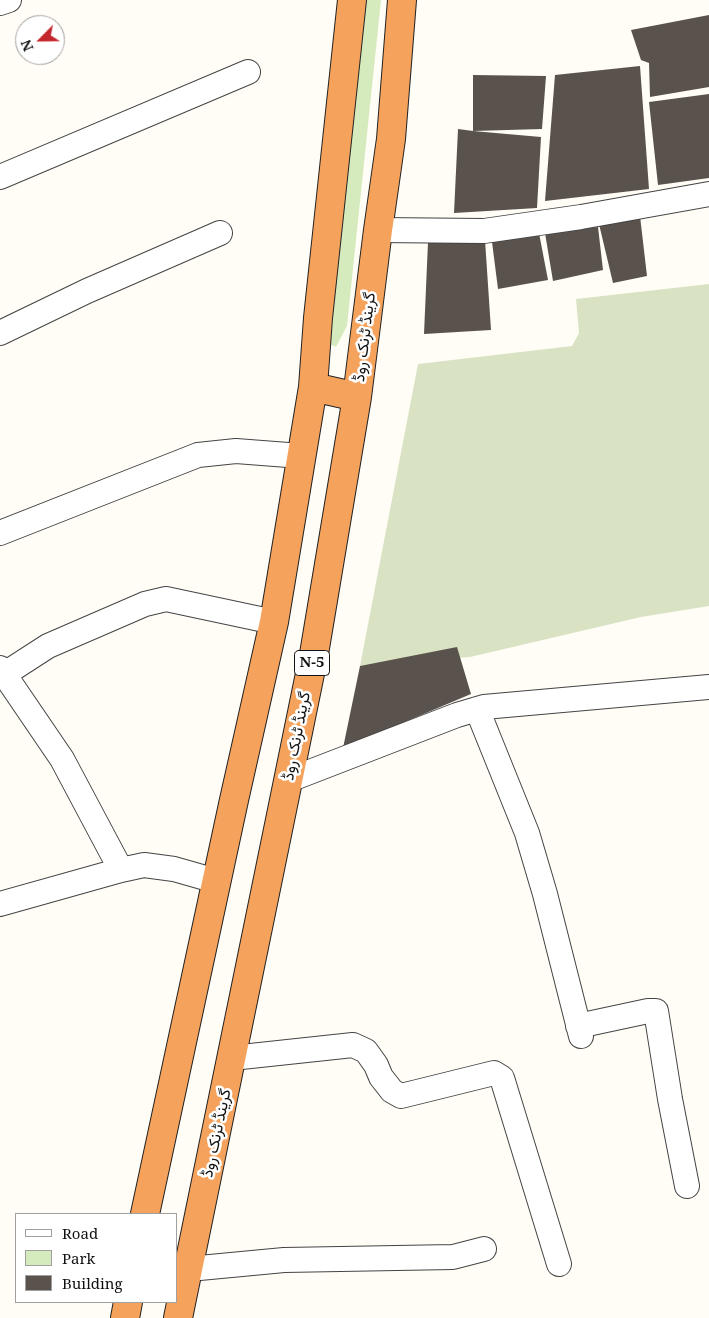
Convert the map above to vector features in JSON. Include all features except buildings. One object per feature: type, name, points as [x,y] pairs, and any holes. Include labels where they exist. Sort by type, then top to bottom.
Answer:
[{"type":"highway","points":[[145,1213],[216,881],[274,622],[313,387],[318,318],[352,0]]},
{"type":"highway","name":"گرینڈ ٹرنک روڈ","points":[[178,1318],[314,654],[357,397],[391,139],[402,0]]},
{"type":"highway","points":[[313,387],[357,397]]},
{"type":"highway","points":[[125,1318],[128,1303]]},
{"type":"street","points":[[0,3],[9,0]]},
{"type":"street","points":[[0,176],[248,72]]},
{"type":"street","points":[[378,230],[484,231],[581,217],[709,194]]},
{"type":"street","points":[[0,333],[87,291],[220,233]]},
{"type":"street","points":[[0,533],[198,455],[236,451],[301,456]]},
{"type":"street","points":[[121,870],[62,759],[1,674],[48,646],[145,604],[166,599],[274,622]]},
{"type":"street","points":[[288,780],[457,715],[484,707],[709,687]]},
{"type":"street","points":[[477,709],[528,833],[579,1031],[648,1011],[656,1011],[670,1099],[687,1186]]},
{"type":"street","points":[[0,904],[144,865],[174,869],[216,881]]},
{"type":"street","points":[[232,1058],[353,1045],[366,1052],[392,1091],[402,1096],[494,1073],[502,1078],[559,1264]]},
{"type":"street","points":[[189,1269],[284,1260],[453,1257],[484,1249]]},
{"type":"green space","points":[[361,0],[381,0],[347,326],[336,347],[327,343]]},
{"type":"green space","points":[[709,284],[709,606],[641,617],[470,657],[360,666],[418,364],[572,346],[579,333],[576,299]]}]
